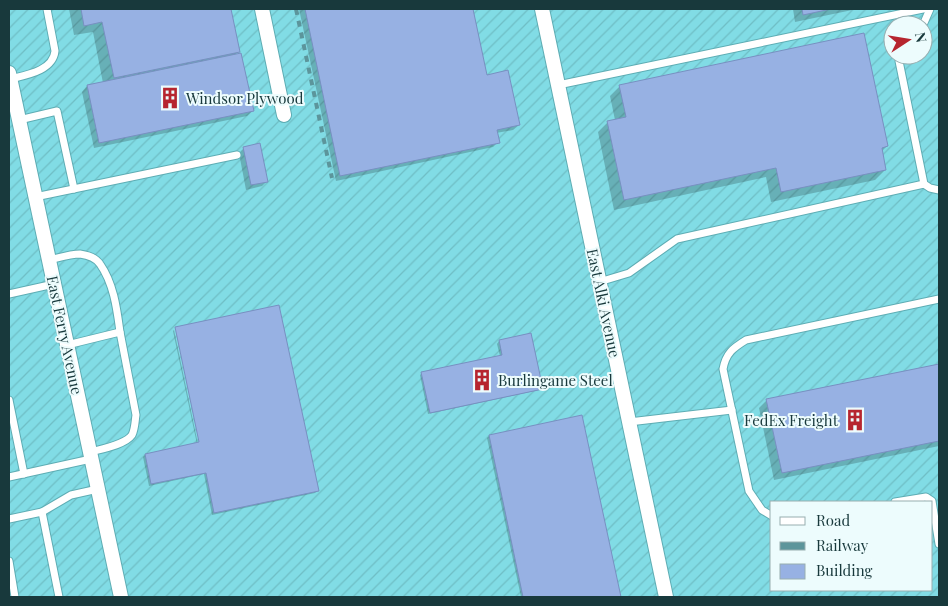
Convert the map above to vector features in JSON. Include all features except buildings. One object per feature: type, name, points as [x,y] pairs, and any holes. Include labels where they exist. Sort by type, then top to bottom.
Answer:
[{"type":"street","points":[[262,9],[284,115]]},
{"type":"street","name":"East Alki Avenue","points":[[542,9],[666,597]]},
{"type":"street","name":"East Ferry Avenue","points":[[9,76],[121,597]]},
{"type":"lane","points":[[9,76],[33,73],[50,63],[54,57],[55,51],[46,9]]},
{"type":"lane","points":[[558,85],[923,9]]},
{"type":"lane","points":[[900,65],[924,184],[939,190]]},
{"type":"lane","points":[[19,120],[57,111],[74,189]]},
{"type":"lane","points":[[35,197],[237,155]]},
{"type":"lane","points":[[599,282],[630,273],[677,239],[924,184]]},
{"type":"lane","points":[[9,477],[91,456],[127,439],[132,435],[135,425],[136,415],[116,307],[100,263],[93,258],[81,254],[49,260]]},
{"type":"lane","points":[[9,294],[54,284]]},
{"type":"lane","points":[[770,515],[762,510],[749,491],[723,369],[725,360],[730,352],[746,340],[939,299]]},
{"type":"lane","points":[[66,345],[120,332]]},
{"type":"lane","points":[[9,400],[24,474]]},
{"type":"lane","points":[[629,422],[732,410]]},
{"type":"lane","points":[[9,519],[42,512],[71,495],[98,489]]},
{"type":"lane","points":[[901,501],[926,497],[932,501]]},
{"type":"lane","points":[[933,506],[939,544]]},
{"type":"lane","points":[[42,512],[59,597]]},
{"type":"lane","points":[[9,561],[15,597]]},
{"type":"shaded area","points":[[9,9],[939,9],[939,597],[9,597]]},
{"type":"railway","points":[[296,9],[332,178]]},
{"type":"place","name":"Windsor Plywood","points":[[170,98]]},
{"type":"place","name":"Burlingame Steel","points":[[482,380]]},
{"type":"place","name":"FedEx Freight","points":[[855,420]]}]
